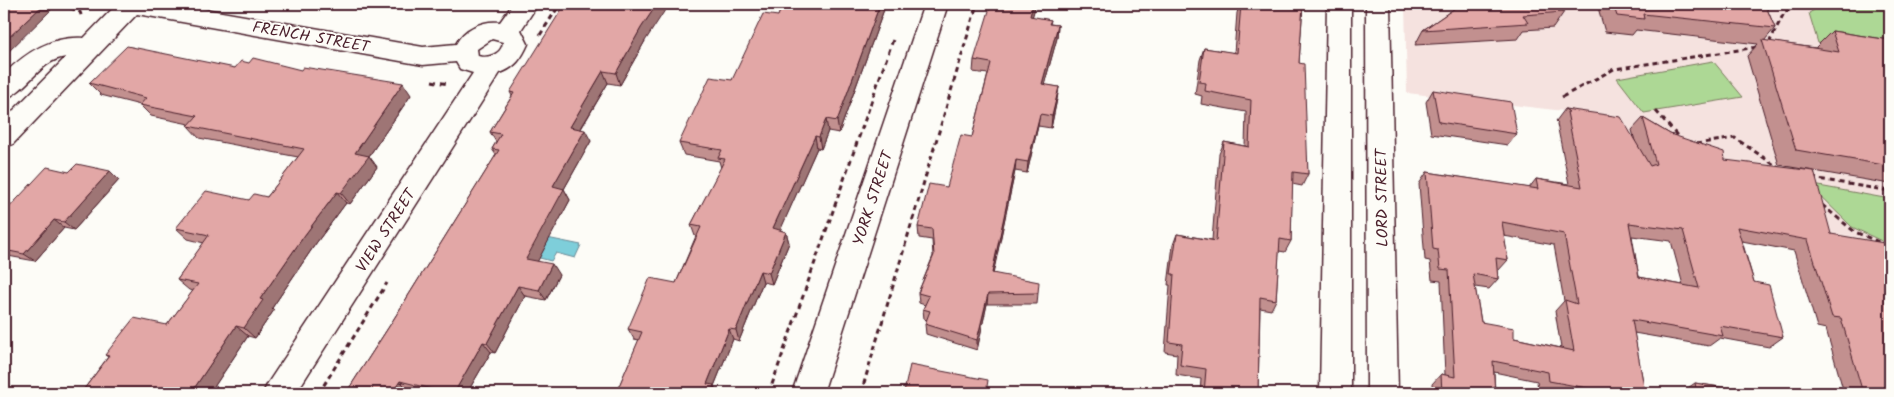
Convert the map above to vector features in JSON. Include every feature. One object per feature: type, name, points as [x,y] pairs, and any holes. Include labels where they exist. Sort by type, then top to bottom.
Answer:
[{"type":"street","points":[[4,137],[130,4]]},
{"type":"street","name":"FRENCH STREET","points":[[130,4],[423,56],[464,52]]},
{"type":"street","points":[[506,32],[526,4]]},
{"type":"street","name":"YORK STREET","points":[[807,393],[936,4]]},
{"type":"street","points":[[1336,393],[1340,4]]},
{"type":"street","name":"LORD STREET","points":[[1378,4],[1383,393]]},
{"type":"street","points":[[491,30],[506,32],[514,39],[514,49],[505,60],[491,66],[474,66],[465,58],[464,52],[470,41],[476,36],[491,30]]},
{"type":"street","points":[[4,89],[42,54],[72,45],[90,48]]},
{"type":"street","name":"VIEW STREET","points":[[279,393],[491,66]]},
{"type":"path","points":[[861,393],[976,4]]},
{"type":"path","points":[[1562,98],[1614,69],[1757,47],[1771,42],[1785,11],[1814,4]]},
{"type":"path","points":[[769,393],[896,32]]},
{"type":"path","points":[[1656,111],[1685,145]]},
{"type":"path","points":[[1693,144],[1735,138],[1782,170]]},
{"type":"path","points":[[1807,178],[1890,190]]},
{"type":"path","points":[[1818,202],[1855,232],[1889,247]]},
{"type":"shaded area","points":[[1405,4],[1890,4],[1890,260],[1619,211],[1599,115],[1407,93]]},
{"type":"green space","points":[[1824,4],[1890,4],[1890,55],[1818,43],[1809,13]]},
{"type":"green space","points":[[1713,61],[1743,97],[1644,113],[1617,78]]},
{"type":"green space","points":[[1808,184],[1890,199],[1890,245],[1852,227]]},
{"type":"water","points":[[547,238],[581,245],[575,258],[556,253],[551,261],[536,257]]},
{"type":"building","points":[[4,4],[44,4],[4,42]]},
{"type":"building","points":[[565,4],[657,4],[616,73],[603,71],[570,127],[585,130],[553,186],[564,189],[526,259],[552,264],[539,290],[518,286],[487,343],[483,342],[454,393],[400,381],[392,393],[346,393],[499,150],[492,149],[501,134],[490,132],[514,93],[510,92]]},
{"type":"building","points":[[783,4],[880,4],[837,121],[826,119],[819,137],[815,136],[773,228],[786,232],[769,273],[760,271],[736,330],[729,329],[707,384],[714,385],[711,393],[616,393],[642,332],[628,329],[650,278],[676,283],[701,227],[691,225],[725,159],[718,158],[722,150],[679,143],[710,77],[732,80],[763,14],[778,16]]},
{"type":"building","points":[[991,4],[1033,4],[1030,16],[1051,20],[1049,24],[1058,25],[1042,84],[1059,87],[1052,116],[1040,114],[1028,162],[1016,160],[992,273],[1039,282],[1038,293],[988,294],[977,340],[925,324],[930,311],[923,309],[929,296],[918,293],[934,255],[932,229],[918,227],[929,184],[947,187],[961,135],[972,137],[991,63],[974,60]]},
{"type":"building","points":[[1241,4],[1303,4],[1299,63],[1304,64],[1308,174],[1293,172],[1291,241],[1280,239],[1276,300],[1260,297],[1258,393],[1204,393],[1206,369],[1180,365],[1182,344],[1169,342],[1174,274],[1171,274],[1177,234],[1216,241],[1224,142],[1249,147],[1251,100],[1205,91],[1206,83],[1199,82],[1204,48],[1237,53]]},
{"type":"building","points":[[1461,4],[1559,4],[1564,12],[1523,15],[1528,23],[1423,30]]},
{"type":"building","points":[[1613,4],[1765,4],[1775,28],[1643,14],[1644,19],[1617,16]]},
{"type":"building","points":[[1832,31],[1890,40],[1890,166],[1796,150],[1762,40],[1839,52]]},
{"type":"building","points":[[127,46],[235,68],[241,61],[249,63],[253,58],[301,70],[303,67],[403,83],[355,153],[369,156],[341,193],[337,192],[304,236],[260,299],[263,300],[244,328],[236,326],[191,393],[81,393],[109,356],[105,355],[134,318],[167,325],[198,284],[177,280],[209,235],[176,228],[206,191],[249,200],[254,194],[267,197],[304,149],[188,126],[197,116],[140,105],[146,98],[89,83]]},
{"type":"building","points":[[1433,90],[1511,102],[1517,134],[1439,122]]},
{"type":"building","points":[[1565,109],[1621,117],[1650,166],[1656,164],[1643,118],[1670,134],[1724,152],[1725,160],[1814,171],[1831,234],[1890,244],[1890,393],[1863,393],[1841,318],[1832,317],[1808,240],[1737,227],[1754,282],[1769,285],[1783,337],[1720,326],[1723,336],[1632,320],[1645,393],[1598,393],[1598,390],[1549,381],[1548,372],[1493,361],[1495,393],[1442,393],[1441,374],[1455,377],[1449,270],[1440,269],[1438,250],[1433,249],[1427,172],[1538,189],[1536,179],[1582,187],[1567,112],[1569,112]],"holes":[[[1502,222],[1564,234],[1577,304],[1565,300],[1574,351],[1514,338],[1514,328],[1481,322],[1473,274],[1498,279],[1496,258],[1508,260]],[[1629,223],[1683,230],[1699,288],[1639,277]]]},
{"type":"building","points":[[77,164],[110,171],[64,222],[54,220],[24,254],[4,250],[4,213],[47,167],[69,172]]},
{"type":"building","points":[[910,365],[988,380],[986,393],[904,392]]},
{"type":"building","points":[[1695,383],[1755,393],[1697,393]]}]
